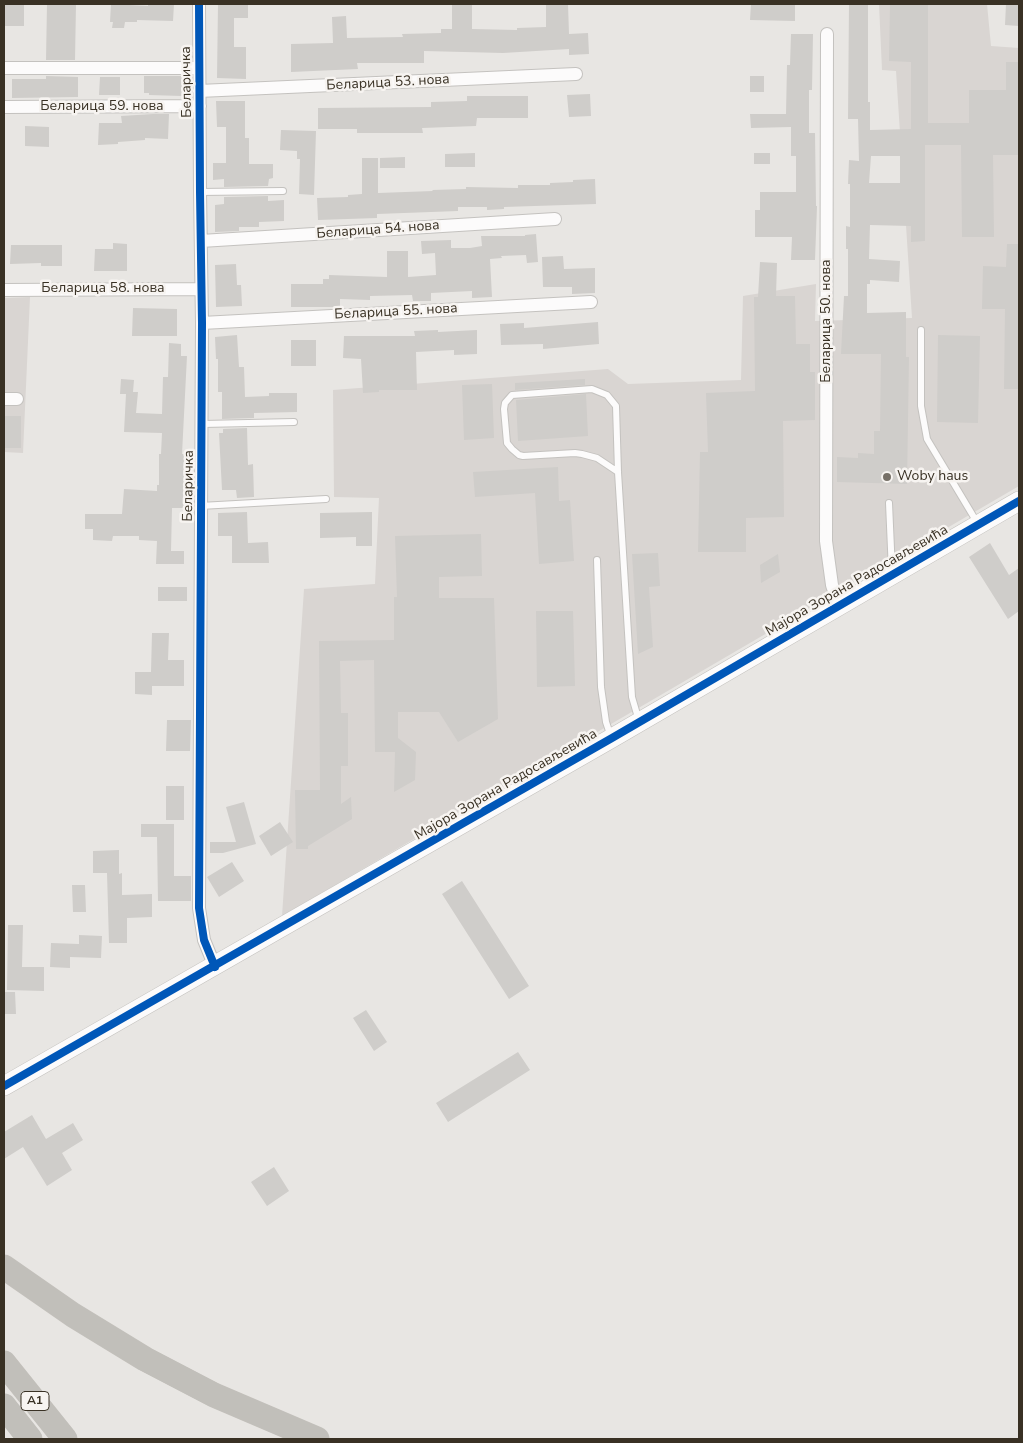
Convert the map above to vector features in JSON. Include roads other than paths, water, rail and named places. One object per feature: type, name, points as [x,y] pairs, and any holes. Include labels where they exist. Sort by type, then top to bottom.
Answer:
[{"type":"highway","points":[[4,1267],[115,1342],[214,1394],[317,1439]]},
{"type":"highway","name":"A1","points":[[4,1363],[65,1439]]},
{"type":"highway","name":"A1","points":[[4,1406],[30,1439]]},
{"type":"main road","name":"Мајора Зорана Радосављевића","points":[[4,1086],[612,738],[1019,501]]},
{"type":"street","name":"Беларичка","points":[[199,4],[202,323],[200,908],[204,940],[215,966]]},
{"type":"street","name":"Беларица 50. нова","points":[[827,34],[826,541],[832,584],[839,606]]},
{"type":"street","points":[[4,68],[199,68]]},
{"type":"street","name":"Беларица 53. нова","points":[[199,91],[576,74]]},
{"type":"street","name":"Беларица 59. нова","points":[[4,107],[200,106]]},
{"type":"street","name":"Беларица 54. нова","points":[[201,241],[555,219]]},
{"type":"street","name":"Беларица 58. нова","points":[[4,290],[201,288]]},
{"type":"street","name":"Беларица 55. нова","points":[[202,323],[590,302]]},
{"type":"street","points":[[4,399],[17,399]]},
{"type":"lane","points":[[200,192],[283,191]]},
{"type":"lane","points":[[921,330],[921,406],[927,439],[979,525]]},
{"type":"lane","points":[[618,472],[598,458],[575,452],[519,455],[507,443],[505,403],[512,395],[592,389],[607,395],[616,406],[618,472],[632,696],[639,722]]},
{"type":"lane","points":[[202,424],[294,422]]},
{"type":"lane","points":[[200,506],[326,499]]},
{"type":"lane","points":[[889,503],[892,575]]},
{"type":"lane","points":[[597,560],[603,706],[612,738]]},
{"type":"place","name":"Woby haus","points":[[887,477]]}]
